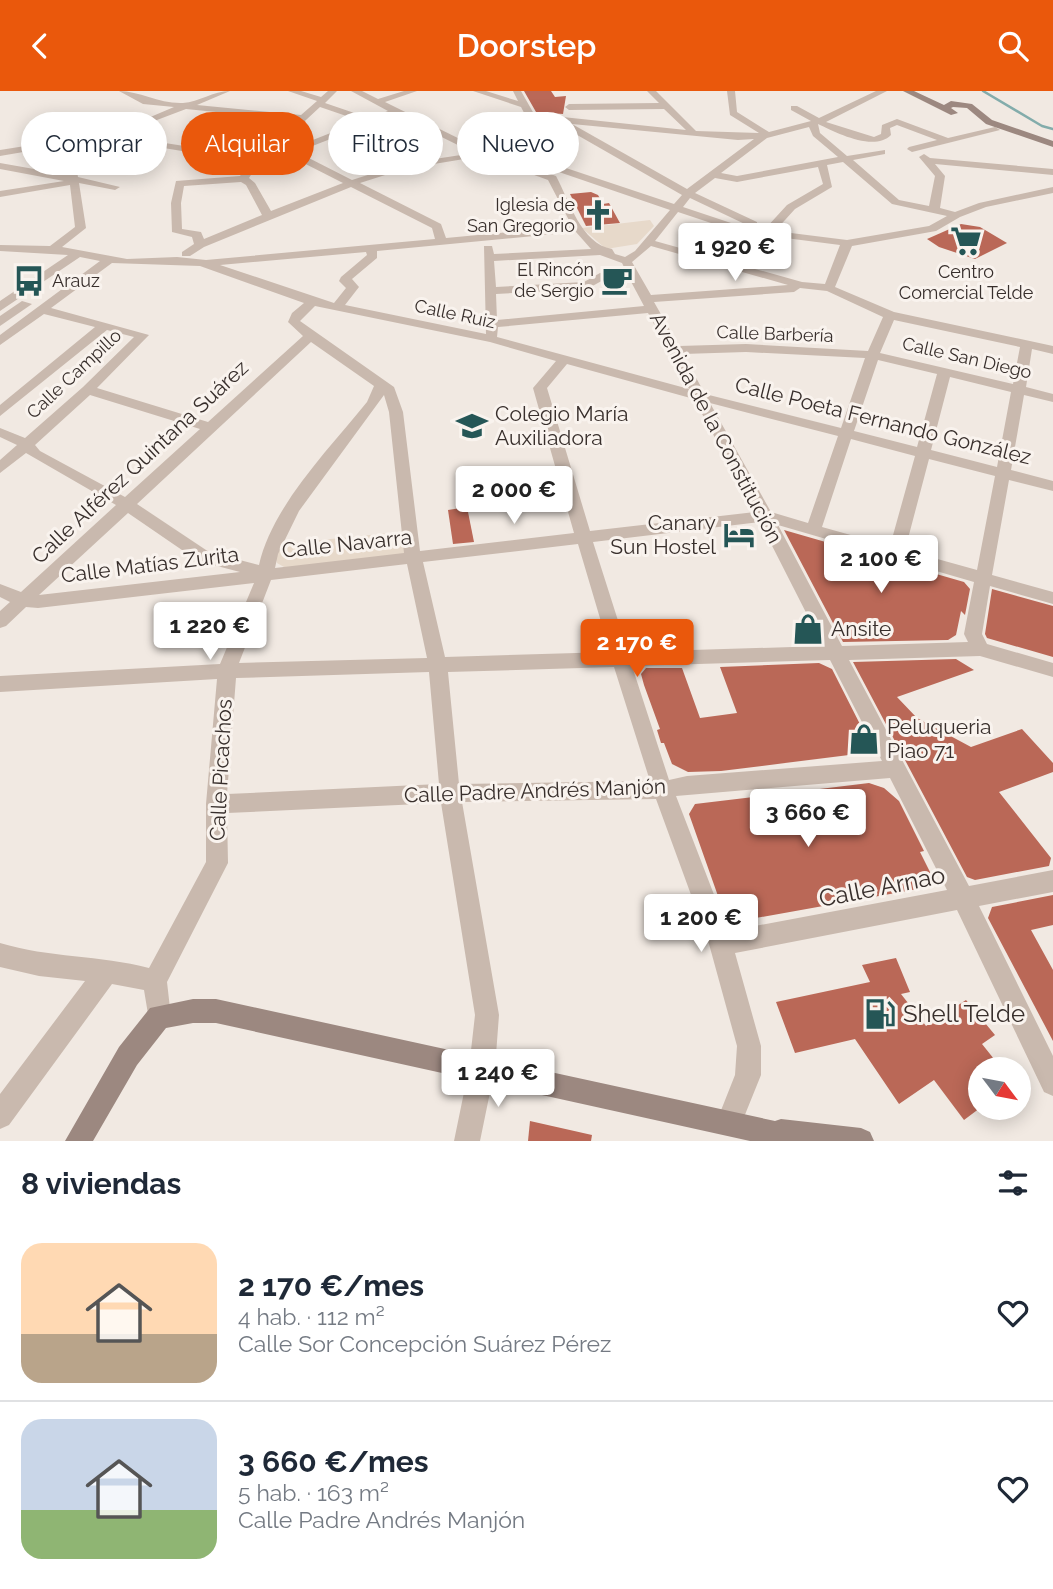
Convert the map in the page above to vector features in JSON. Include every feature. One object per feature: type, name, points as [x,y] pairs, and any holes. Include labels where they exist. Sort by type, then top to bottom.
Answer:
[{"type":"street","points":[[292,91],[346,112]]},
{"type":"street","points":[[310,112],[333,91]]},
{"type":"street","points":[[355,91],[457,141]]},
{"type":"street","points":[[376,102],[413,91]]},
{"type":"street","points":[[477,91],[523,105]]},
{"type":"street","points":[[517,91],[527,112]]},
{"type":"street","points":[[651,91],[692,131]]},
{"type":"street","points":[[731,91],[733,113],[767,135]]},
{"type":"street","points":[[579,122],[738,137],[767,135],[817,122],[883,91]]},
{"type":"street","points":[[907,91],[946,108],[976,111],[989,123],[1053,146]]},
{"type":"street","points":[[920,91],[961,109],[995,130],[1053,146]]},
{"type":"street","points":[[167,113],[217,92]]},
{"type":"street","points":[[126,93],[186,106],[244,112]]},
{"type":"street","points":[[567,112],[570,103],[666,106]]},
{"type":"street","points":[[794,109],[817,122],[873,140],[880,140],[886,135],[885,127],[890,123],[904,123],[945,141]]},
{"type":"street","points":[[740,119],[765,122]]},
{"type":"street","points":[[817,122],[816,134],[847,159],[877,189],[896,202],[956,215]]},
{"type":"street","points":[[934,210],[940,176],[929,161],[912,149],[995,130]]},
{"type":"street","points":[[579,132],[661,181],[690,192],[768,232]]},
{"type":"street","points":[[491,291],[587,285],[626,264],[690,192],[767,135]]},
{"type":"street","points":[[0,153],[21,150]]},
{"type":"street","points":[[711,174],[737,179],[882,152]]},
{"type":"street","points":[[189,259],[200,245],[348,184],[406,166],[457,161]]},
{"type":"street","points":[[929,161],[1053,172]]},
{"type":"street","points":[[314,165],[437,226],[441,241]]},
{"type":"street","points":[[768,232],[791,207],[828,185],[822,165]]},
{"type":"street","points":[[0,166],[115,187]]},
{"type":"street","points":[[52,249],[81,228],[73,175]]},
{"type":"street","points":[[243,179],[246,175]]},
{"type":"street","points":[[556,175],[576,229],[602,252],[626,264]]},
{"type":"street","points":[[559,175],[738,229],[847,243],[932,229],[956,215],[983,205],[1053,190]]},
{"type":"street","points":[[200,245],[197,234],[177,232],[176,203],[180,183],[243,179],[250,183],[268,216]]},
{"type":"street","points":[[0,194],[74,181]]},
{"type":"street","points":[[0,249],[52,249],[108,260],[189,259],[371,248],[576,229]]},
{"type":"street","points":[[488,237],[492,339]]},
{"type":"street","points":[[829,288],[847,243]]},
{"type":"street","points":[[489,258],[602,252],[645,244],[801,285],[829,288],[890,315],[1053,349]]},
{"type":"street","points":[[337,307],[353,287],[345,281],[347,277],[373,256],[371,248]]},
{"type":"street","points":[[0,322],[68,267],[77,254]]},
{"type":"street","name":"Calle Ruiz","points":[[189,259],[313,302],[492,339],[702,397]]},
{"type":"street","points":[[0,341],[108,260]]},
{"type":"street","points":[[2,305],[68,267],[89,262],[95,271]]},
{"type":"street","name":"Avenida de la Constitución","points":[[626,264],[702,397],[765,516],[834,655],[963,898],[1053,1083]]},
{"type":"street","points":[[493,324],[788,288],[829,288]]},
{"type":"street","points":[[313,302],[296,316],[294,322],[310,336],[382,384],[389,390],[393,403],[414,559],[438,665],[450,793],[487,1016],[482,1068],[467,1141]]},
{"type":"street","points":[[44,310],[104,326]]},
{"type":"street","points":[[813,530],[873,355],[890,315]]},
{"type":"street","points":[[0,412],[104,326]]},
{"type":"street","name":"Calle Campillo","points":[[0,468],[88,390],[143,335],[104,326]]},
{"type":"street","name":"Calle Alférez Quintana Suárez","points":[[0,621],[129,506],[310,336]]},
{"type":"street","points":[[980,649],[973,634],[1001,472],[1027,344]]},
{"type":"street","name":"Calle Barbería","points":[[676,351],[746,348],[873,355]]},
{"type":"street","name":"Calle San Diego","points":[[873,355],[1053,398]]},
{"type":"street","points":[[564,359],[540,388],[621,660],[675,787],[749,1046],[748,1075],[729,1123]]},
{"type":"street","points":[[896,554],[944,373]]},
{"type":"street","name":"Calle Picachos","points":[[155,981],[217,863],[216,804],[228,671],[266,573],[267,557],[284,522],[373,403],[382,384]]},
{"type":"street","points":[[88,390],[211,428]]},
{"type":"street","name":"Calle Poeta Fernando González","points":[[702,397],[1053,486]]},
{"type":"street","points":[[373,403],[393,403]]},
{"type":"street","points":[[0,432],[27,444],[36,454],[129,506],[204,557],[266,573]]},
{"type":"street","points":[[765,516],[1053,598]]},
{"type":"street","name":"Calle Navarra","points":[[266,573],[414,559],[585,535],[765,516]]},
{"type":"street","name":"Calle Matías Zurita","points":[[0,590],[23,600],[38,601],[266,573]]},
{"type":"street","points":[[0,684],[228,671],[980,649],[1053,670]]},
{"type":"street","name":"Calle Padre Andrés Manjón","points":[[216,804],[450,793],[675,787],[895,769]]},
{"type":"street","name":"Calle Arnao","points":[[721,944],[1053,881]]},
{"type":"street","points":[[0,955],[67,970],[128,973],[155,981],[159,1017]]},
{"type":"street","points":[[0,1116],[106,972]]},
{"type":"street","points":[[78,1141],[128,1056],[159,1017],[193,1011],[216,1011],[482,1068],[760,1130],[794,1141]]},
{"type":"street","points":[[760,1130],[861,1141]]},
{"type":"shaded area","points":[[650,220],[654,226],[637,244],[606,249],[582,228]]},
{"type":"shaded area","points":[[409,531],[413,559],[291,571],[277,563],[272,545]]},
{"type":"building","points":[[524,91],[551,91],[555,97],[566,96],[563,112],[536,112]]},
{"type":"building","name":"Iglesia de San Gregorio","points":[[591,192],[598,195],[603,204],[609,203],[620,223],[586,226],[570,194]]},
{"type":"building","name":"Centro Comercial Telde","points":[[961,224],[980,227],[1007,243],[975,259],[939,247],[927,239]]},
{"type":"building","points":[[467,507],[474,542],[453,544],[448,510]]},
{"type":"building","points":[[784,530],[964,582],[970,589],[965,615],[961,611],[956,635],[948,640],[843,642]]},
{"type":"building","points":[[992,589],[1053,606],[1053,657],[987,638],[985,634]]},
{"type":"building","points":[[956,659],[974,670],[897,697],[917,718],[971,747],[1022,729],[1053,763],[1053,772],[999,792],[1051,858],[1049,866],[975,880],[967,877],[853,662]]},
{"type":"building","points":[[819,663],[832,669],[868,740],[865,753],[721,771],[688,772],[672,764],[664,743],[661,743],[657,730],[660,729],[641,674],[646,668],[682,668],[700,718],[737,713],[720,667]]},
{"type":"building","points":[[869,783],[884,788],[899,801],[924,851],[920,852],[932,876],[929,887],[739,921],[724,913],[689,814],[695,804]]},
{"type":"building","points":[[1053,895],[1053,925],[1031,930],[1053,970],[1053,1041],[988,918],[992,907]]},
{"type":"building","points":[[896,958],[910,992],[901,994],[926,1026],[966,1000],[995,1035],[982,1044],[992,1057],[968,1057],[968,1117],[964,1120],[934,1080],[899,1104],[855,1039],[795,1053],[776,1002],[870,982],[862,965]]},
{"type":"building","points":[[530,1121],[592,1135],[591,1141],[528,1141]]},
{"type":"waterway","points":[[983,91],[1042,126],[1053,129]]},
{"type":"place","name":"Iglesia de San Gregorio","points":[[598,215]]},
{"type":"place","name":"Centro Comercial Telde","points":[[966,241]]},
{"type":"place","name":"El Rincón de Sergio","points":[[617,280]]},
{"type":"place","name":"Arauz","points":[[29,281]]},
{"type":"place","name":"Colegio María Auxiliadora","points":[[472,426]]},
{"type":"place","name":"Canary Sun Hostel","points":[[739,535]]},
{"type":"place","name":"Ansite","points":[[808,629]]},
{"type":"place","name":"Peluqueria Piao 71","points":[[864,739]]},
{"type":"place","name":"Shell Telde","points":[[880,1014]]}]
